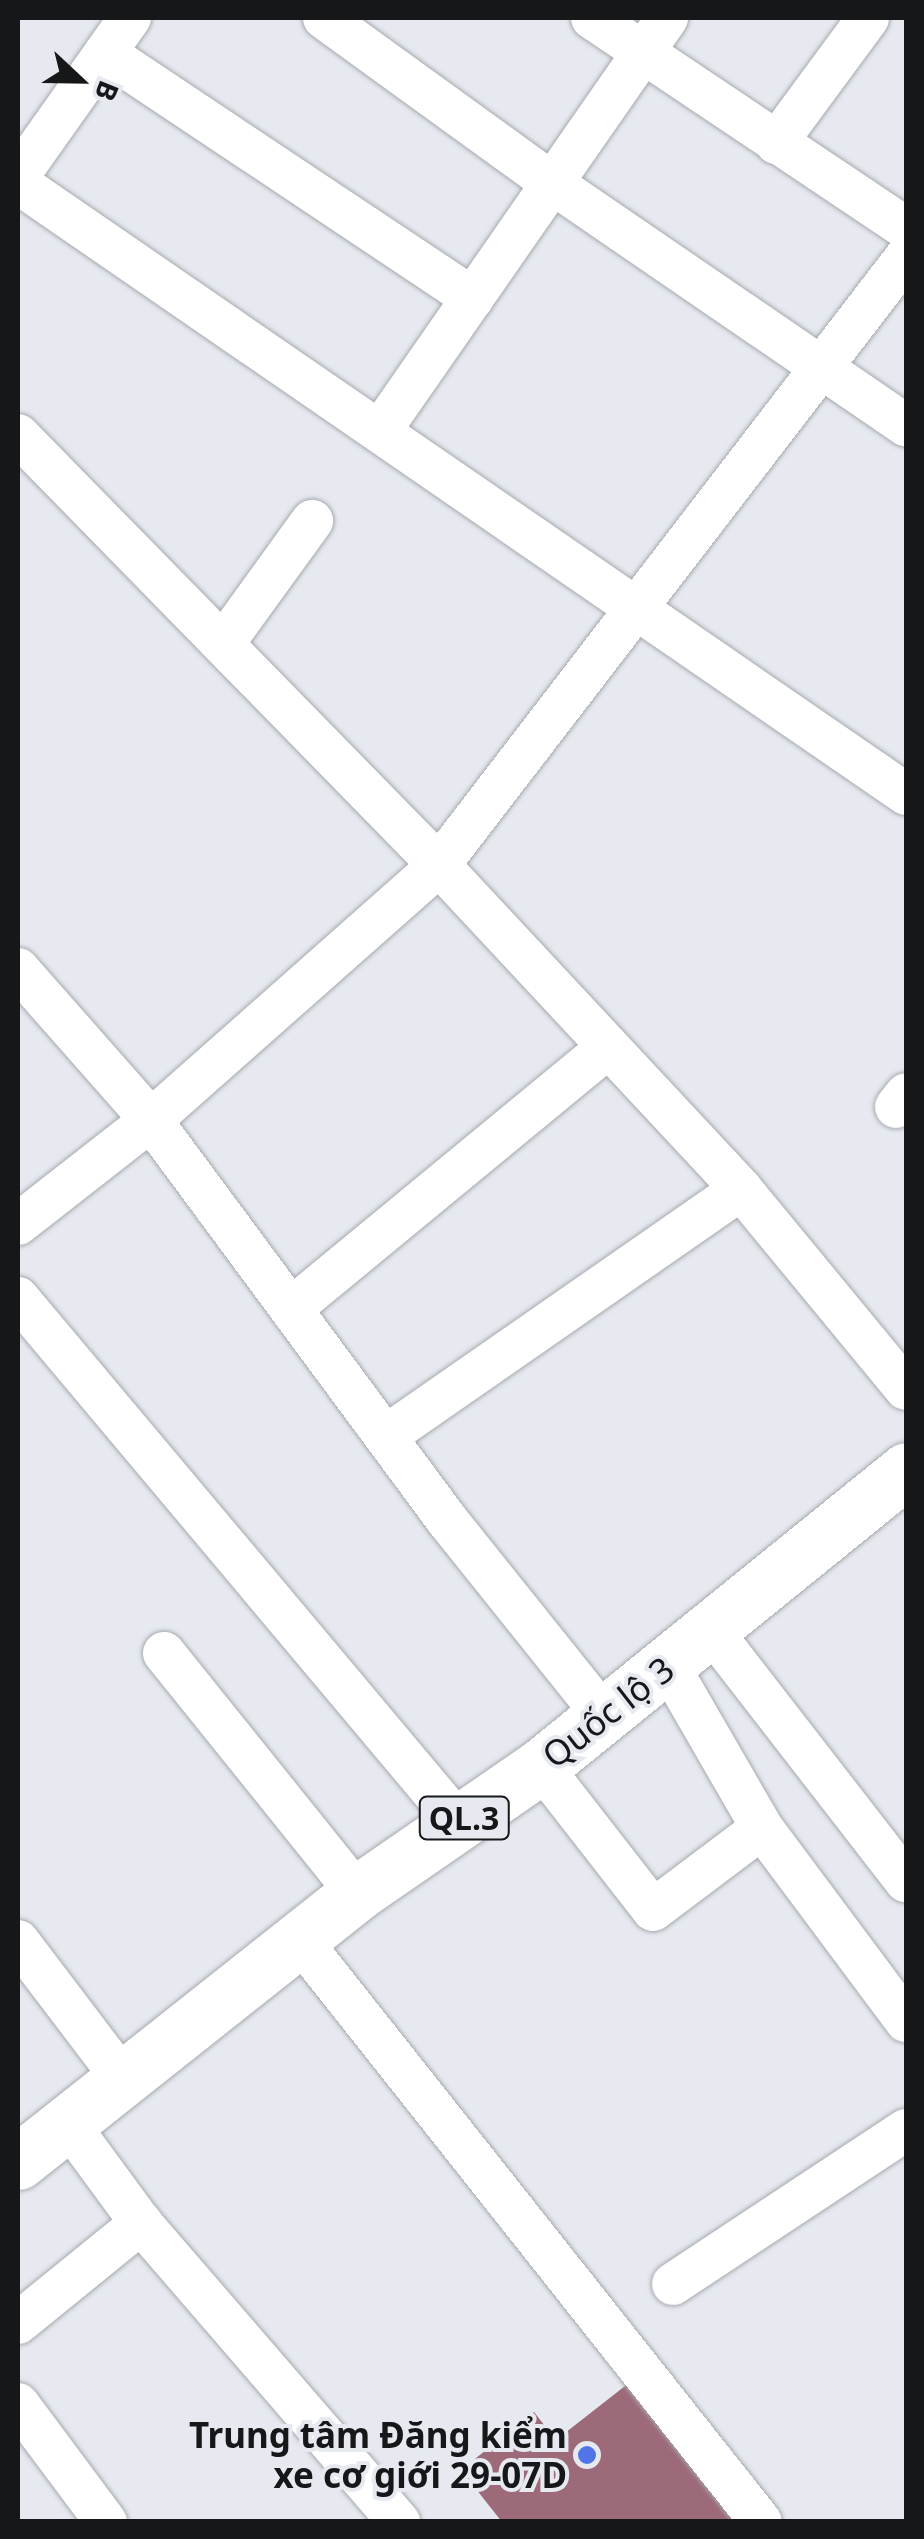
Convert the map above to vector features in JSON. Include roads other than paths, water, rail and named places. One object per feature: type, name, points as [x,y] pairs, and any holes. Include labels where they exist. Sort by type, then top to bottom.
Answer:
[{"type":"highway","name":"Quốc lộ 3","points":[[18,2162],[356,1893],[541,1766],[906,1470]]},
{"type":"street","points":[[130,18],[18,180],[906,794]]},
{"type":"street","points":[[324,18],[552,183],[906,425]]},
{"type":"street","points":[[592,18],[906,228]]},
{"type":"street","points":[[380,431],[666,18]]},
{"type":"street","points":[[776,142],[868,18]]},
{"type":"street","points":[[105,52],[473,298]]},
{"type":"street","points":[[18,1224],[150,1120],[439,866],[906,258]]},
{"type":"street","points":[[18,435],[439,866],[608,1047],[740,1189],[906,1389]]},
{"type":"street","points":[[222,644],[312,521]]},
{"type":"street","points":[[18,969],[150,1120],[386,1436],[604,1716]]},
{"type":"street","points":[[293,1307],[608,1047]]},
{"type":"street","points":[[386,1436],[740,1189]]},
{"type":"street","points":[[18,1298],[458,1822]]},
{"type":"street","points":[[711,1630],[906,1880]]},
{"type":"street","points":[[164,1653],[356,1893]]},
{"type":"street","points":[[668,1665],[762,1828],[906,2021]]},
{"type":"street","points":[[541,1766],[653,1910],[762,1828]]},
{"type":"street","points":[[300,1940],[761,2522]]},
{"type":"street","points":[[18,1941],[122,2078]]},
{"type":"street","points":[[66,2121],[141,2222],[399,2522]]},
{"type":"street","points":[[673,2284],[906,2130]]},
{"type":"street","points":[[18,2323],[141,2222]]},
{"type":"street","points":[[18,2404],[106,2522]]},
{"type":"place","name":"Trung tâm Đăng kiểm xe cơ giới 29-07D","points":[[587,2455]]}]
